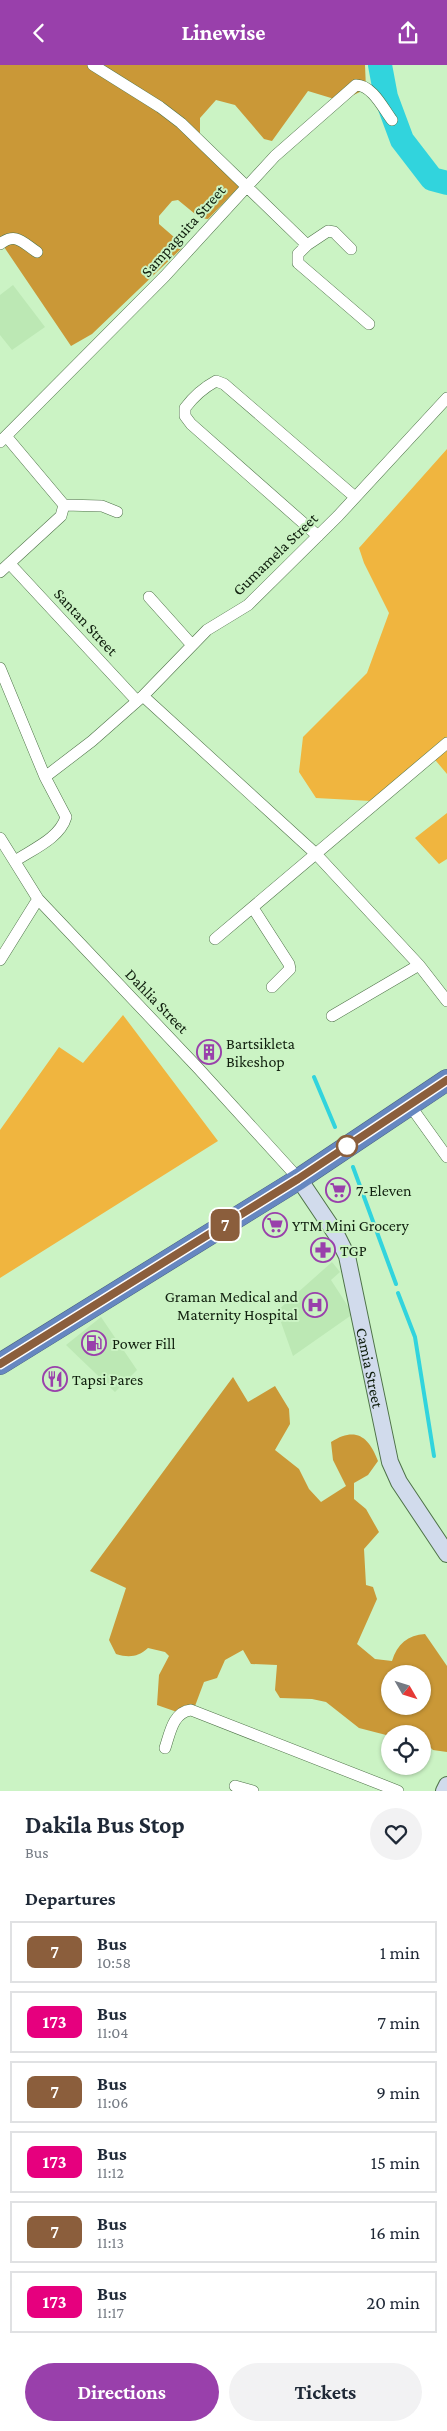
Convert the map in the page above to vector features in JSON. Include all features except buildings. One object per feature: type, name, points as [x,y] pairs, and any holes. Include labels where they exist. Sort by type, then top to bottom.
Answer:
[{"type":"highway","points":[[0,1364],[298,1179],[447,1080]]},
{"type":"street","points":[[93,65],[160,107],[247,185],[307,245]]},
{"type":"street","points":[[108,75],[116,65]]},
{"type":"street","name":"Sampaguita Street","points":[[3,439],[165,276],[275,156],[356,85],[362,85],[368,89],[392,120]]},
{"type":"street","points":[[351,249],[334,232],[328,231],[307,245],[298,254],[298,263],[369,324]]},
{"type":"street","points":[[0,245],[9,238],[15,238],[36,252]]},
{"type":"street","points":[[318,536],[185,417],[185,408],[192,399],[203,388],[216,381],[224,384],[355,497]]},
{"type":"street","name":"Gumamela Street","points":[[45,777],[92,741],[140,699],[207,630],[248,605],[318,536],[447,397]]},
{"type":"street","points":[[3,439],[64,505],[102,506],[117,512]]},
{"type":"street","points":[[0,572],[10,565],[61,516],[64,505]]},
{"type":"street","name":"Santan Street","points":[[10,565],[140,699],[316,854],[419,965],[447,1001]]},
{"type":"street","points":[[149,597],[192,645]]},
{"type":"street","points":[[0,668],[45,777],[66,817],[63,827],[15,861]]},
{"type":"street","points":[[214,939],[447,743]]},
{"type":"street","name":"Dahlia Street","points":[[0,838],[38,899],[198,1068],[298,1179]]},
{"type":"street","points":[[0,961],[38,899]]},
{"type":"street","points":[[253,908],[289,964],[290,969],[272,987]]},
{"type":"street","points":[[332,1016],[419,965]]},
{"type":"street","points":[[409,1104],[447,1157]]},
{"type":"street","name":"Camia Street","points":[[298,1179],[347,1256],[390,1461],[399,1482],[447,1554]]},
{"type":"street","points":[[165,1748],[178,1715],[183,1711],[191,1710],[398,1791]]},
{"type":"street","points":[[444,1791],[447,1785]]},
{"type":"street","points":[[235,1786],[253,1791]]},
{"type":"shaded area","points":[[0,65],[365,65],[366,89],[341,101],[308,91],[272,141],[264,139],[235,105],[216,100],[200,118],[200,134],[238,178],[238,188],[208,219],[200,218],[178,200],[172,201],[159,216],[159,224],[182,244],[182,248],[92,334],[71,346],[0,241]]},
{"type":"shaded area","points":[[13,285],[45,327],[12,350],[0,335],[0,295]]},
{"type":"shaded area","points":[[447,449],[447,774],[431,755],[371,801],[316,798],[299,772],[303,737],[367,673],[389,613],[364,563],[359,548]]},
{"type":"shaded area","points":[[447,813],[447,859],[439,864],[415,838]]},
{"type":"shaded area","points":[[123,1015],[218,1141],[0,1278],[0,1130],[59,1047],[83,1063]]},
{"type":"shaded area","name":"Graman Medical and Maternity Hospital","points":[[332,1262],[340,1272],[331,1280],[353,1314],[293,1356],[277,1311]]},
{"type":"shaded area","points":[[101,1317],[137,1370],[115,1392],[66,1345]]},
{"type":"shaded area","points":[[233,1377],[248,1402],[275,1386],[289,1409],[290,1424],[275,1450],[299,1469],[309,1489],[321,1502],[346,1486],[333,1460],[331,1442],[348,1435],[360,1436],[366,1440],[378,1461],[368,1475],[354,1483],[354,1499],[366,1509],[379,1532],[364,1549],[366,1585],[373,1587],[377,1599],[357,1644],[375,1659],[392,1661],[400,1645],[413,1636],[425,1634],[447,1666],[447,1752],[431,1748],[431,1725],[381,1725],[381,1734],[359,1728],[326,1702],[312,1699],[280,1698],[275,1690],[277,1665],[251,1664],[243,1650],[225,1660],[217,1678],[204,1682],[195,1706],[177,1712],[157,1705],[159,1675],[169,1656],[165,1652],[148,1648],[133,1656],[116,1654],[109,1640],[126,1588],[90,1571]]},
{"type":"waterway","points":[[380,65],[386,97],[402,140],[432,179],[447,183]]},
{"type":"waterway","points":[[314,1077],[335,1127]]},
{"type":"waterway","points":[[353,1167],[396,1284]]},
{"type":"waterway","points":[[398,1293],[415,1337],[434,1456]]},
{"type":"bus line","name":"7","points":[[0,1364],[298,1179],[447,1080]]},
{"type":"place","name":"Bartsikleta Bikeshop","points":[[209,1052]]},
{"type":"place","name":"7-Eleven","points":[[338,1190]]},
{"type":"place","name":"YTM Mini Grocery","points":[[275,1225]]},
{"type":"place","name":"TGP","points":[[323,1250]]},
{"type":"place","name":"Graman Medical and Maternity Hospital","points":[[315,1305]]},
{"type":"place","name":"Power Fill","points":[[94,1343]]},
{"type":"place","name":"Tapsi Pares","points":[[55,1379]]}]
